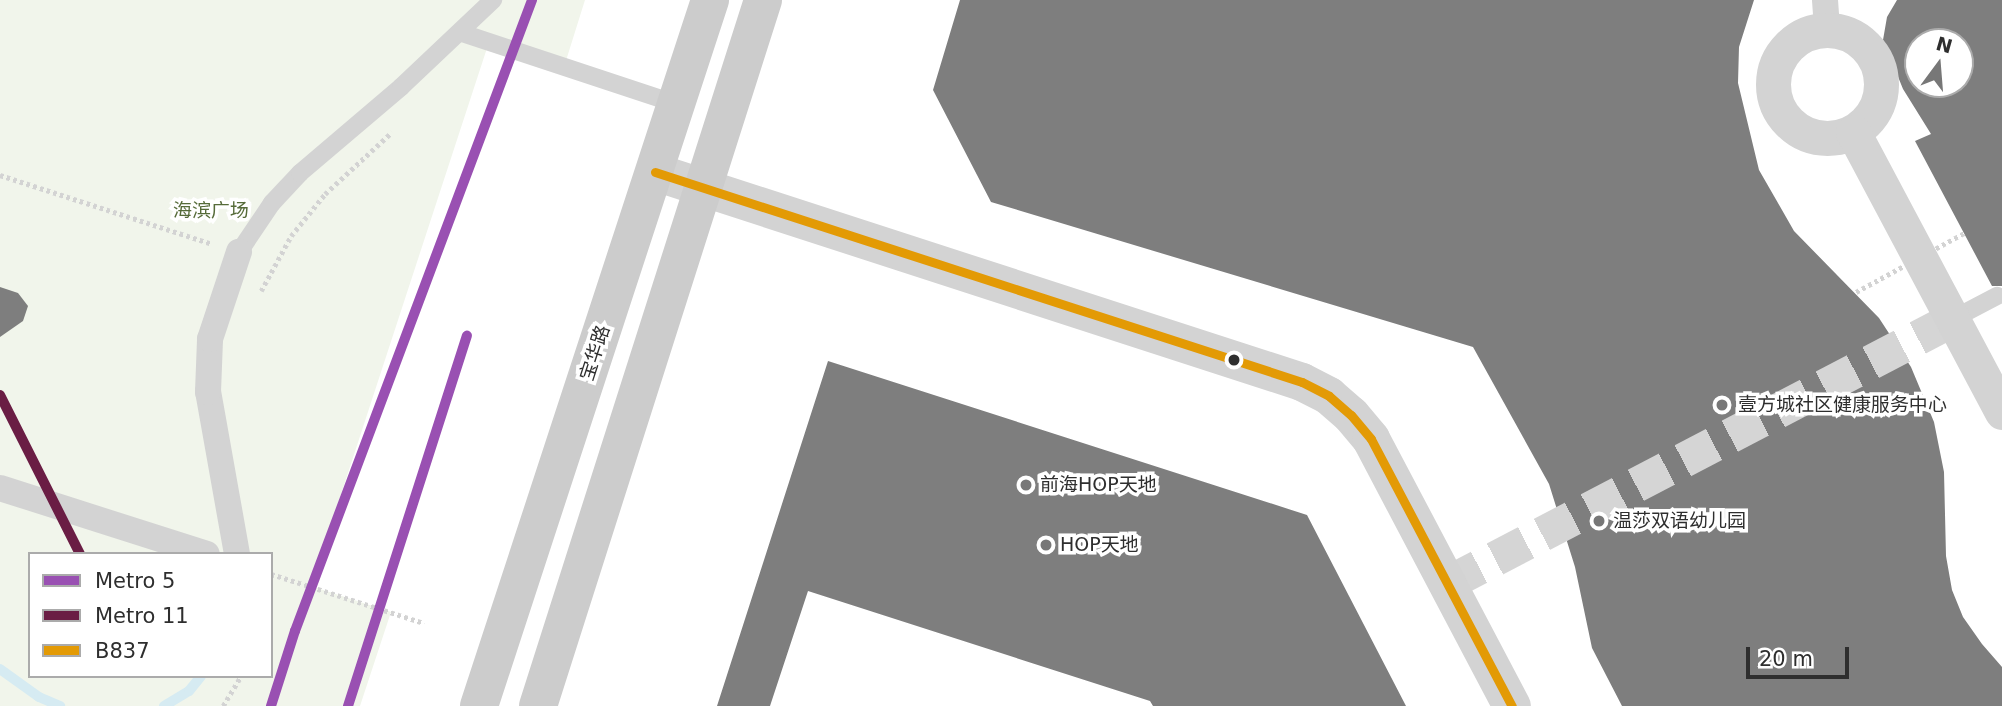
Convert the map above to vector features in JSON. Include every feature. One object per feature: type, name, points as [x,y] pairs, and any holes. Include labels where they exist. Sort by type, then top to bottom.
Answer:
[{"type":"main road","name":"宝华路","points":[[479,706],[710,0]]},
{"type":"main road","points":[[538,706],[763,0]]},
{"type":"street","points":[[1826,15],[1845,32],[1861,41],[1873,54],[1880,70],[1882,89],[1877,106],[1867,121],[1853,132],[1836,138],[1818,137],[1801,131],[1786,120],[1776,106],[1772,88],[1774,70],[1781,54],[1826,15]]},
{"type":"street","points":[[1853,132],[2002,412]]},
{"type":"street","points":[[654,172],[1302,382],[1329,396],[1351,415],[1371,439],[1512,706]]},
{"type":"street","points":[[237,552],[208,393],[210,340],[239,252]]},
{"type":"street","points":[[0,488],[201,552]]},
{"type":"lane","points":[[239,252],[259,220],[300,173],[462,33],[494,0]]},
{"type":"lane","points":[[462,33],[677,104]]},
{"type":"lane","points":[[1952,319],[1997,296]]},
{"type":"path","points":[[259,295],[291,236],[325,194],[400,125]]},
{"type":"path","points":[[0,176],[274,263]]},
{"type":"path","points":[[1856,292],[1964,233]]},
{"type":"path","points":[[273,575],[424,623]]},
{"type":"path","points":[[223,706],[240,678]]},
{"type":"green space","name":"海滨广场","points":[[0,0],[585,0],[564,67],[489,42],[311,586],[391,612],[360,706],[0,706]]},
{"type":"building","points":[[960,0],[1754,0],[1739,47],[1738,83],[1759,170],[1794,231],[1879,318],[1911,367],[1934,422],[1944,472],[1946,556],[1952,590],[1963,617],[2002,667],[2002,706],[1622,706],[1592,648],[1575,567],[1549,484],[1473,347],[991,202],[933,90]]},
{"type":"building","points":[[1897,0],[2002,0],[2002,286],[1992,286],[1915,141],[1931,134],[1909,98],[1974,98],[1974,28],[1904,28],[1904,91],[1883,40],[1887,17]]},
{"type":"building","points":[[0,287],[18,293],[28,306],[23,321],[0,337]]},
{"type":"building","name":"HOP天地","points":[[828,361],[1307,515],[1406,706],[1153,706],[1150,701],[808,591],[770,706],[717,706]]},
{"type":"waterway","points":[[0,669],[39,697],[60,706]]},
{"type":"waterway","points":[[164,706],[189,691],[199,678]]},
{"type":"tunnel","points":[[1448,583],[1953,319]]},
{"type":"metro line","name":"5","points":[[271,706],[295,631],[532,0]]},
{"type":"metro line","name":"5","points":[[348,706],[467,336]]},
{"type":"metro line","name":"11","points":[[0,395],[79,552]]},
{"type":"transit line","name":"B837","points":[[655,172],[1302,382],[1329,396],[1351,415],[1371,439],[1512,706]]},
{"type":"place","name":"壹方城社区健康服务中心","points":[[1722,405]]},
{"type":"place","name":"前海HOP天地","points":[[1026,485]]},
{"type":"place","name":"温莎双语幼儿园","points":[[1599,521]]},
{"type":"place","name":"HOP天地","points":[[1046,545]]}]
